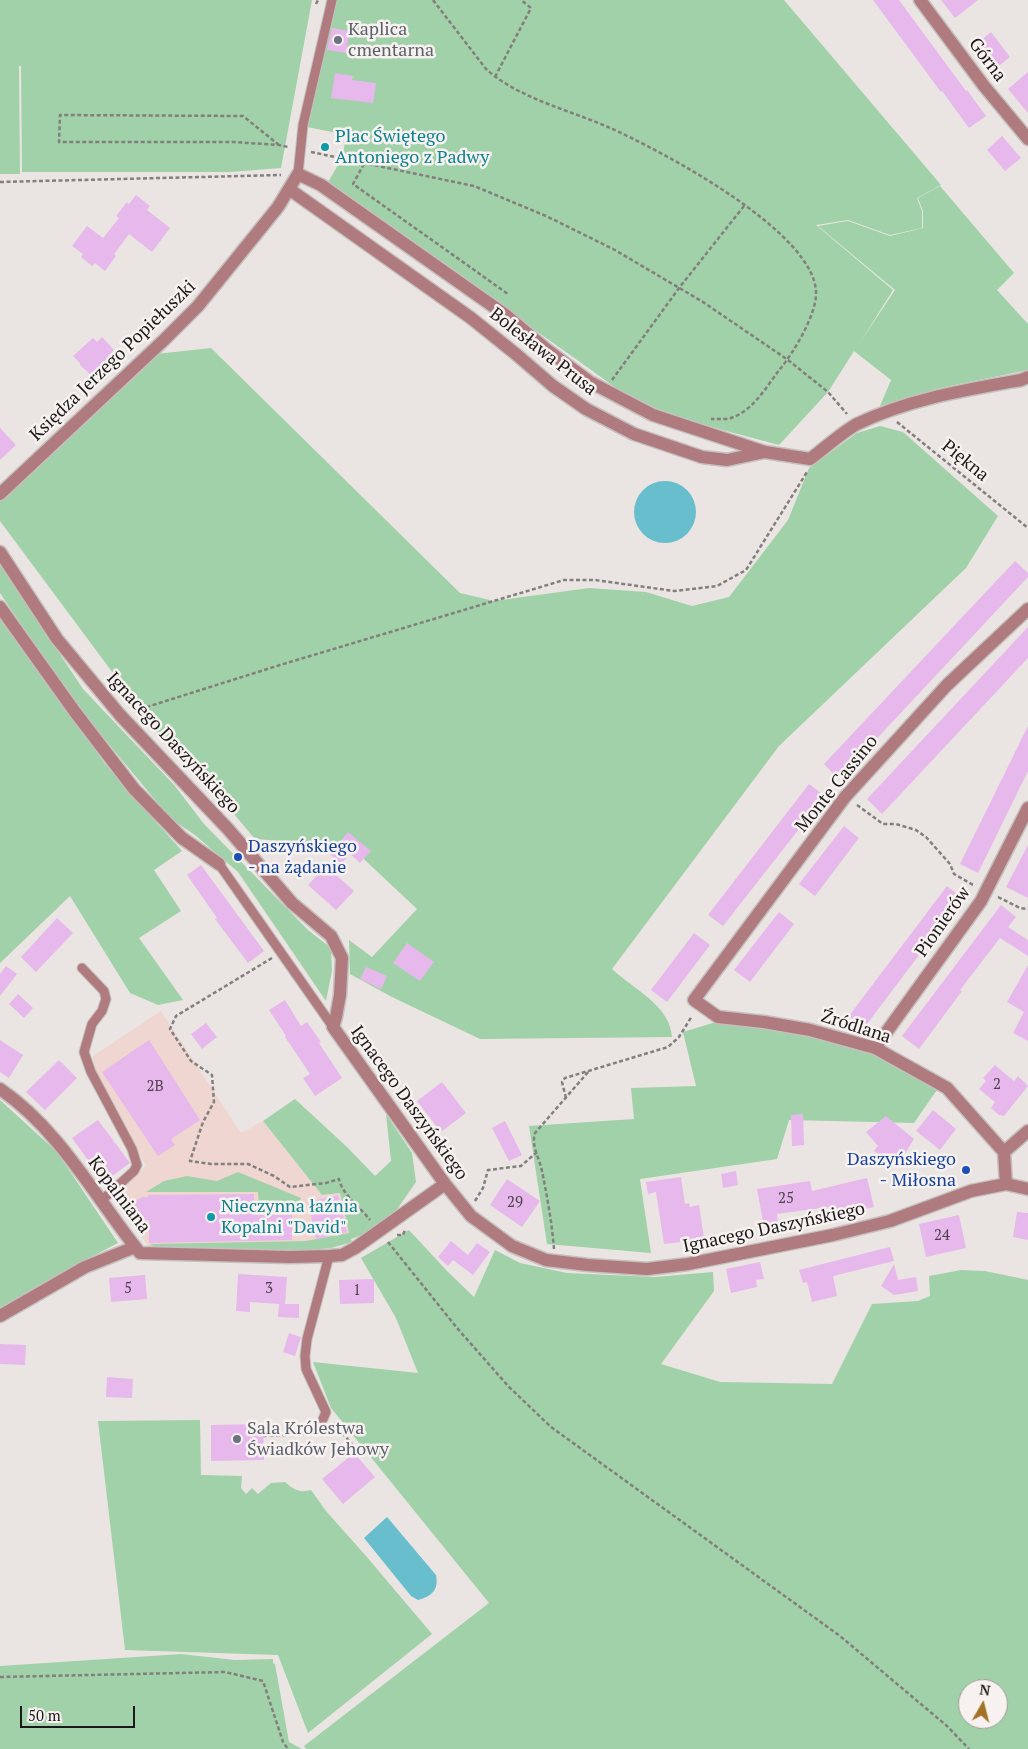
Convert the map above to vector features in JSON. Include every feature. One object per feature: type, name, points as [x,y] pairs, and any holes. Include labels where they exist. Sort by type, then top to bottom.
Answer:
[{"type":"street","name":"Górna","points":[[920,0],[984,86],[1028,140]]},
{"type":"street","name":"Księdza Jerzego Popiełuszki","points":[[0,494],[164,340],[214,287],[278,207],[298,174]]},
{"type":"street","points":[[298,174],[321,186],[507,316],[546,349],[590,382],[652,415],[765,452]]},
{"type":"street","name":"Bolesława Prusa","points":[[289,190],[471,318],[517,354],[552,386],[586,409],[634,434],[702,457],[727,460],[765,452],[810,458]]},
{"type":"street","points":[[810,458],[856,425],[918,400],[959,390],[1021,380],[1028,377]]},
{"type":"street","name":"Ignacego Daszyńskiego","points":[[0,552],[57,639],[120,715],[228,829],[292,904],[331,936],[342,958],[340,995],[333,1027],[445,1184],[468,1213],[512,1246],[546,1260],[647,1269],[688,1264],[842,1233],[890,1221],[971,1191],[1006,1184],[1028,1189]]},
{"type":"street","points":[[0,607],[75,712],[134,789],[182,838],[219,864]]},
{"type":"street","name":"Monte Cassino","points":[[696,1002],[845,797],[947,685],[1028,609]]},
{"type":"street","name":"Pionierów","points":[[875,1048],[981,901],[1028,808]]},
{"type":"street","name":"Źródlana","points":[[696,1002],[718,1017],[810,1030],[875,1048],[947,1088],[1004,1152]]},
{"type":"street","name":"Kopalniana","points":[[0,1089],[24,1106],[45,1129],[102,1200],[140,1253],[289,1257],[342,1255],[355,1248],[445,1184]]},
{"type":"street","points":[[1006,1184],[1004,1152],[1028,1131]]},
{"type":"street","points":[[0,1316],[85,1267],[135,1247]]},
{"type":"lane","points":[[298,174],[303,125],[332,0]]},
{"type":"lane","points":[[219,864],[333,1027]]},
{"type":"lane","points":[[82,968],[104,991],[106,999],[102,1011],[92,1024],[84,1052],[91,1072],[132,1149],[137,1165],[134,1171],[102,1200]]},
{"type":"lane","points":[[324,1416],[306,1369],[305,1356],[307,1339],[329,1256]]},
{"type":"path","points":[[316,4],[318,0]]},
{"type":"path","points":[[433,0],[486,68],[496,77],[517,90],[646,144],[707,178],[794,246],[811,273],[816,294],[811,316],[788,360],[748,409],[727,419],[708,419]]},
{"type":"path","points":[[496,77],[530,8],[521,0]]},
{"type":"path","points":[[279,145],[243,116],[60,115],[59,142],[234,142],[279,145],[474,186],[546,216],[607,246],[703,302],[788,360],[828,392],[856,425]]},
{"type":"path","points":[[364,164],[353,184],[508,294]]},
{"type":"path","points":[[0,182],[298,174]]},
{"type":"path","points":[[605,390],[679,288],[744,206]]},
{"type":"path","name":"Piękna","points":[[886,413],[1028,528]]},
{"type":"path","points":[[120,715],[564,580],[595,580],[674,591],[717,586],[746,570],[809,468],[810,458]]},
{"type":"path","points":[[845,797],[883,824],[896,824],[916,830],[926,837],[950,864],[954,874],[986,892],[1020,908],[1028,909]]},
{"type":"path","points":[[281,953],[176,1016],[173,1022],[170,1029],[191,1061],[212,1075],[214,1102],[203,1122],[190,1161],[211,1164],[248,1164],[274,1176],[290,1187],[326,1183],[339,1179],[340,1185],[360,1211],[366,1214],[371,1221]]},
{"type":"path","points":[[566,1098],[562,1082],[565,1078],[668,1047],[679,1037],[696,1002]]},
{"type":"path","points":[[547,1250],[554,1252],[553,1230],[542,1168],[532,1142],[535,1133],[589,1071]]},
{"type":"path","points":[[468,1213],[484,1188],[488,1170],[521,1166],[536,1152]]},
{"type":"path","points":[[387,1241],[457,1328],[509,1387],[551,1427],[840,1636],[947,1726],[969,1749]]},
{"type":"path","points":[[263,1436],[310,1434],[324,1416],[356,1449]]},
{"type":"path","points":[[0,1677],[225,1672],[263,1681],[282,1742],[288,1749]]},
{"type":"shaded area","points":[[161,1011],[241,1133],[263,1121],[322,1195],[340,1193],[351,1239],[303,1245],[148,1246],[114,1196],[146,1166],[93,1067],[93,1056]]},
{"type":"green space","points":[[0,0],[312,0],[281,168],[230,172],[22,172],[21,66],[19,66],[20,174],[0,174]]},
{"type":"green space","points":[[326,0],[784,0],[941,185],[917,198],[922,211],[922,228],[890,235],[848,220],[816,225],[893,290],[861,341],[895,290],[818,226],[848,221],[890,236],[923,228],[923,211],[918,198],[940,186],[1014,273],[997,290],[1028,324],[1028,370],[940,388],[880,406],[891,380],[854,351],[828,392],[779,445],[704,425],[652,407],[619,390],[328,182],[341,160],[347,135],[307,127]]},
{"type":"green space","points":[[211,348],[460,593],[494,601],[589,588],[646,592],[692,606],[729,597],[788,520],[809,468],[857,433],[880,426],[903,432],[998,516],[966,568],[779,746],[612,969],[658,1007],[670,1026],[672,1037],[480,1039],[392,997],[350,974],[349,940],[372,957],[417,909],[350,846],[255,839],[223,801],[162,739],[0,521],[0,501],[156,354]]},
{"type":"green space","points":[[0,564],[83,689],[175,786],[204,824],[308,930],[331,948],[332,971],[326,1001],[238,872],[195,835],[171,819],[73,701],[0,593]]},
{"type":"green space","points":[[0,615],[105,764],[182,851],[154,870],[181,911],[139,938],[183,1000],[158,1005],[130,993],[70,896],[0,963]]},
{"type":"green space","points":[[716,1022],[778,1030],[858,1044],[939,1087],[914,1123],[789,1120],[777,1159],[640,1179],[651,1253],[547,1244],[529,1126],[634,1119],[631,1088],[696,1086],[683,1032]]},
{"type":"green space","points":[[295,1099],[375,1176],[391,1161],[386,1114],[412,1153],[416,1182],[391,1218],[362,1235],[351,1239],[352,1242],[331,1248],[299,1251],[157,1248],[150,1244],[306,1241],[349,1233],[340,1193],[322,1195],[263,1121]]},
{"type":"green space","points":[[0,1100],[57,1152],[118,1243],[0,1310]]},
{"type":"green space","points":[[238,1172],[301,1198],[297,1209],[259,1211],[258,1192],[146,1192],[164,1181],[187,1176],[217,1181]]},
{"type":"green space","points":[[409,1230],[474,1297],[495,1250],[520,1263],[567,1273],[655,1277],[713,1272],[714,1291],[661,1364],[720,1382],[832,1384],[872,1304],[918,1301],[930,1296],[929,1276],[961,1270],[985,1271],[1028,1280],[1028,1749],[306,1749],[304,1746],[489,1603],[331,1408],[313,1362],[418,1373],[396,1318],[361,1258]]},
{"type":"green space","points":[[200,1420],[201,1475],[242,1476],[241,1488],[246,1494],[252,1488],[258,1494],[271,1483],[285,1482],[297,1490],[311,1490],[326,1511],[432,1634],[308,1733],[278,1655],[125,1650],[98,1421]]},
{"type":"green space","points":[[181,1654],[235,1660],[273,1659],[289,1742],[302,1749],[0,1749],[0,1666]]},
{"type":"water","points":[[659,481],[671,481],[687,490],[694,500],[696,512],[694,524],[687,534],[671,543],[659,543],[648,538],[639,529],[634,518],[634,506],[639,495],[648,486]]},
{"type":"water","points":[[387,1517],[436,1575],[435,1588],[427,1597],[418,1600],[411,1596],[364,1538]]},
{"type":"building","points":[[873,0],[899,0],[986,116],[969,128]]},
{"type":"building","points":[[941,0],[978,0],[955,18]]},
{"type":"building","name":"Kaplica cmentarna","points":[[332,28],[350,31],[346,53],[327,50]]},
{"type":"building","points":[[991,32],[1010,57],[995,69],[975,45]]},
{"type":"building","points":[[1028,72],[1028,113],[1008,89]]},
{"type":"building","points":[[335,73],[353,76],[352,80],[376,83],[373,103],[331,98]]},
{"type":"building","points":[[1002,136],[1021,158],[1005,171],[987,150]]},
{"type":"building","points":[[136,195],[150,206],[147,210],[170,228],[152,252],[129,234],[114,254],[116,256],[105,271],[95,263],[92,266],[81,257],[83,254],[72,246],[87,226],[103,238],[119,218],[116,216],[127,202],[129,204]]},
{"type":"building","points":[[102,337],[114,350],[109,355],[111,358],[92,376],[73,356],[93,338],[97,342]]},
{"type":"building","points":[[0,428],[16,445],[0,460]]},
{"type":"building","points":[[1015,561],[1028,573],[1028,577],[839,779],[824,764]]},
{"type":"building","points":[[1028,627],[1028,658],[882,814],[867,799]]},
{"type":"building","points":[[1028,726],[1028,771],[978,873],[960,864]]},
{"type":"building","points":[[809,784],[825,796],[723,926],[708,915]]},
{"type":"building","points":[[844,826],[859,838],[815,896],[799,884]]},
{"type":"building","points":[[348,832],[371,851],[360,863],[350,854],[341,864],[330,854]]},
{"type":"building","points":[[1028,845],[1028,898],[1006,887]]},
{"type":"building","points":[[201,865],[264,951],[248,963],[215,919],[217,918],[187,875]]},
{"type":"building","points":[[326,866],[354,891],[336,910],[308,885]]},
{"type":"building","points":[[947,886],[962,898],[864,1028],[849,1016]]},
{"type":"building","points":[[1001,905],[1016,917],[1008,927],[1028,940],[1028,956],[1000,938],[960,990],[962,991],[919,1049],[902,1036]]},
{"type":"building","points":[[779,912],[794,924],[750,982],[734,970]]},
{"type":"building","points":[[57,918],[73,933],[36,972],[21,957]]},
{"type":"building","points":[[694,933],[710,945],[667,1002],[651,990]]},
{"type":"building","points":[[407,943],[434,962],[420,981],[393,963]]},
{"type":"building","points":[[1028,965],[1028,1041],[1013,1033],[1024,1012],[1007,1002]]},
{"type":"building","points":[[6,966],[17,974],[0,996],[0,974]]},
{"type":"building","points":[[366,967],[387,976],[381,989],[360,979]]},
{"type":"building","points":[[18,994],[33,1008],[24,1018],[9,1004]]},
{"type":"building","points":[[285,1000],[301,1026],[307,1022],[342,1078],[315,1096],[303,1078],[310,1074],[269,1010]]},
{"type":"building","points":[[206,1023],[217,1037],[202,1049],[191,1034]]},
{"type":"building","points":[[0,1040],[23,1055],[9,1078],[0,1072]]},
{"type":"building","points":[[149,1040],[200,1120],[171,1139],[175,1145],[158,1156],[102,1072]]},
{"type":"building","points":[[59,1060],[77,1078],[45,1110],[26,1092]]},
{"type":"building","points":[[995,1065],[1014,1081],[1018,1076],[1028,1086],[1004,1116],[999,1115],[991,1108],[995,1102],[979,1089],[986,1081],[983,1078]]},
{"type":"building","points":[[442,1082],[466,1113],[441,1132],[417,1101]]},
{"type":"building","points":[[933,1110],[956,1129],[940,1150],[916,1131]]},
{"type":"building","points":[[803,1114],[804,1145],[792,1146],[791,1115]]},
{"type":"building","points":[[886,1116],[914,1139],[897,1166],[874,1151],[878,1146],[866,1132]]},
{"type":"building","points":[[98,1120],[130,1163],[104,1182],[72,1138]]},
{"type":"building","points":[[505,1121],[522,1155],[509,1161],[492,1128]]},
{"type":"building","points":[[736,1171],[738,1185],[723,1188],[721,1174]]},
{"type":"building","points":[[681,1177],[685,1204],[689,1203],[690,1207],[699,1205],[704,1238],[664,1244],[656,1192],[648,1194],[646,1182]]},
{"type":"building","points":[[867,1178],[874,1207],[839,1216],[836,1206],[777,1214],[778,1225],[764,1227],[757,1189],[810,1181],[812,1191]]},
{"type":"building","points":[[507,1179],[540,1201],[522,1227],[490,1205]]},
{"type":"building","name":"Nieczynna łaźnia Kopalni \"David\"","points":[[254,1194],[254,1215],[292,1215],[292,1240],[149,1243],[149,1220],[132,1220],[125,1209],[142,1197],[148,1197],[148,1195]]},
{"type":"building","points":[[338,1195],[347,1232],[316,1239],[308,1202]]},
{"type":"building","points":[[1017,1212],[1028,1213],[1028,1240],[1013,1237]]},
{"type":"building","points":[[959,1215],[966,1248],[926,1257],[919,1224]]},
{"type":"building","points":[[451,1241],[468,1255],[477,1243],[490,1252],[473,1275],[453,1260],[448,1266],[438,1257]]},
{"type":"building","points":[[890,1247],[894,1261],[833,1276],[837,1296],[812,1302],[807,1282],[803,1283],[799,1270]]},
{"type":"building","points":[[760,1262],[764,1279],[756,1280],[757,1287],[731,1293],[726,1269]]},
{"type":"building","points":[[894,1264],[898,1280],[916,1277],[918,1291],[894,1295],[881,1286]]},
{"type":"building","points":[[238,1274],[287,1277],[285,1304],[299,1304],[299,1318],[278,1317],[279,1304],[250,1302],[250,1312],[236,1311]]},
{"type":"building","points":[[145,1275],[147,1299],[111,1302],[109,1278]]},
{"type":"building","points":[[374,1279],[374,1303],[340,1304],[339,1280]]},
{"type":"building","points":[[289,1333],[301,1337],[295,1356],[283,1352]]},
{"type":"building","points":[[0,1344],[26,1345],[25,1365],[0,1364]]},
{"type":"building","points":[[107,1377],[133,1379],[132,1398],[106,1397]]},
{"type":"building","points":[[263,1424],[264,1460],[211,1461],[211,1425]]},
{"type":"building","points":[[354,1453],[375,1477],[343,1504],[322,1479]]},
{"type":"place","name":"Kaplica cmentarna","points":[[338,40]]},
{"type":"place","name":"Plac Świętego Antoniego z Padwy","points":[[325,147]]},
{"type":"place","name":"Daszyńskiego - na żądanie","points":[[238,857]]},
{"type":"place","name":"Daszyńskiego - Miłosna","points":[[966,1170]]},
{"type":"place","name":"Nieczynna łaźnia Kopalni \"David\"","points":[[211,1217]]},
{"type":"place","name":"Sala Królestwa Świadków Jehowy","points":[[237,1439]]}]
